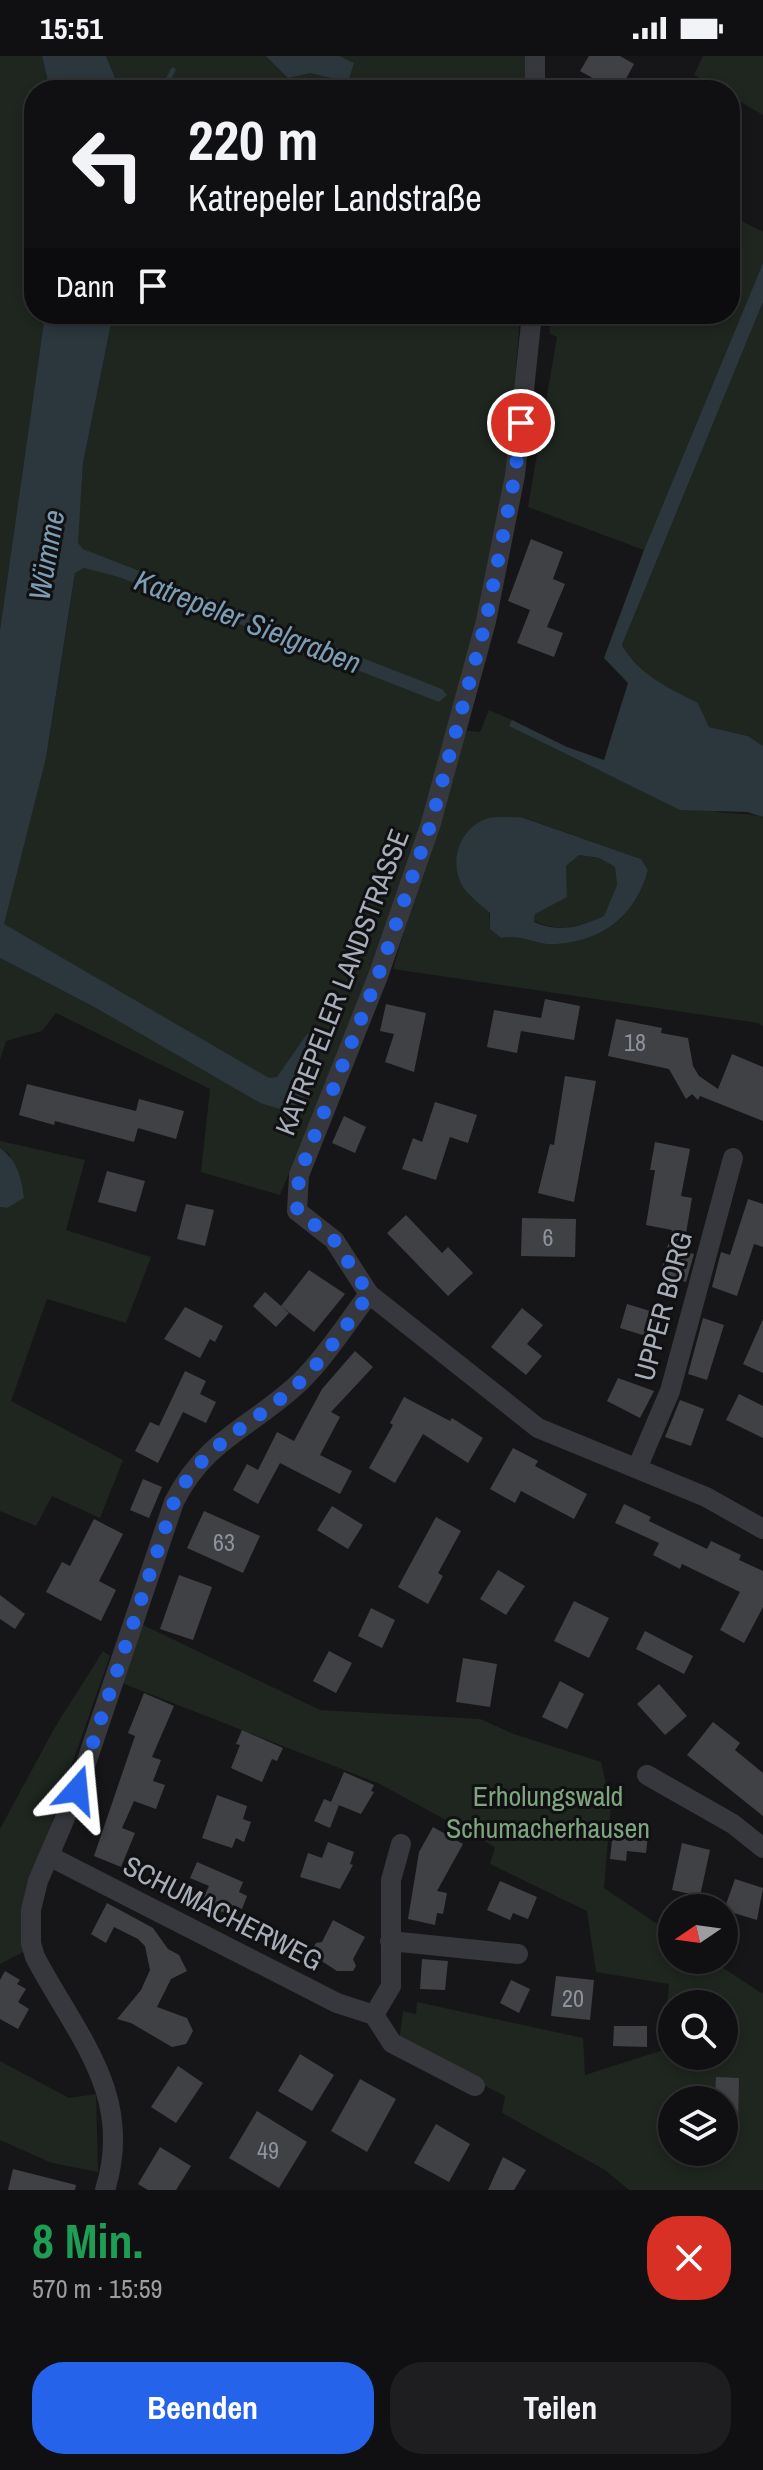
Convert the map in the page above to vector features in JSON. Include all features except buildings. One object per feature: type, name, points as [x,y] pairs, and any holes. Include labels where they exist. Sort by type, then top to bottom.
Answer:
[{"type":"street","points":[[535,56],[535,80]]},
{"type":"street","name":"KATREPELER LANDSTRASSE","points":[[369,1294],[334,1240],[297,1211],[299,1175],[378,976],[435,808],[486,621],[512,490],[531,324]]},
{"type":"street","name":"UPPER BORG","points":[[638,1466],[670,1391],[733,1158]]},
{"type":"street","points":[[105,2190],[114,2146],[110,2094],[31,1943],[31,1910],[49,1856],[77,1790],[174,1502],[188,1473],[211,1449],[276,1403],[302,1380],[369,1294],[538,1428],[638,1466],[706,1497],[763,1529]]},
{"type":"street","points":[[647,1775],[733,1824],[763,1848]]},
{"type":"street","points":[[401,1844],[391,1880],[391,1986],[374,2015],[392,2043],[475,2086]]},
{"type":"street","name":"SCHUMACHERWEG","points":[[49,1856],[337,2003],[374,2015]]},
{"type":"street","points":[[390,1941],[518,1954]]},
{"type":"green space","points":[[0,56],[42,56],[48,80],[24,80],[24,324],[44,324],[0,630]]},
{"type":"green space","points":[[106,56],[530,56],[530,80],[116,80]]},
{"type":"green space","points":[[703,56],[763,56],[763,115],[740,102],[740,80],[703,80],[694,75]]},
{"type":"green space","points":[[740,220],[763,232],[763,263],[740,318]]},
{"type":"green space","points":[[763,302],[763,746],[748,736],[709,727],[698,703],[646,674],[622,645]]},
{"type":"green space","points":[[111,324],[519,324],[502,495],[485,585],[440,764],[382,939],[280,1195],[201,1172],[210,1089],[56,1013],[42,1031],[6,1041],[0,1060],[0,958],[94,1007],[260,1103],[303,1099],[0,924],[46,758],[74,581],[83,463]]},
{"type":"green space","points":[[550,324],[738,324],[644,550],[528,507],[557,337],[550,334]]},
{"type":"green space","points":[[489,710],[512,720],[510,726],[635,786],[714,811],[763,817],[763,1027],[758,1023],[393,969],[463,730],[480,732]],"holes":[[[522,817],[641,859],[648,870],[635,900],[615,923],[589,938],[550,944],[501,938],[490,929],[485,819]]]},
{"type":"green space","points":[[579,855],[599,858],[615,867],[617,885],[604,917],[561,927],[534,921],[535,914],[566,866]]},
{"type":"green space","points":[[0,1141],[85,1160],[66,1230],[151,1257],[126,1323],[47,1299],[11,1401],[123,1460],[100,1518],[52,1496],[36,1526],[0,1511],[0,1207],[7,1208],[10,1155],[0,1148]]},
{"type":"green space","name":"Erholungswald Schumacherhausen","points":[[141,1624],[320,1710],[480,1719],[514,1734],[601,1762],[611,1805],[604,1888],[658,1925],[658,1974],[732,1974],[763,1994],[763,2190],[629,2190],[605,2170],[502,2113],[505,2096],[399,2042],[403,2011],[416,2014],[417,2002],[583,2038],[585,2075],[658,2052],[658,2070],[738,2070],[738,1990],[668,1990],[669,1984],[596,1972],[587,1911],[490,1864],[495,1847],[380,1784],[119,1682]]},
{"type":"green space","points":[[103,1651],[110,1656],[27,1892],[25,1951],[0,1964],[0,1829],[54,1729]]},
{"type":"green space","points":[[0,2061],[69,2098],[96,2094],[98,2172],[52,2163],[0,2140]]},
{"type":"water","points":[[42,56],[106,56],[116,80],[48,80]]},
{"type":"water","points":[[266,56],[339,56],[354,63],[349,80],[310,73],[288,78]]},
{"type":"water","points":[[763,263],[763,302],[622,645],[646,673],[698,703],[709,727],[748,736],[763,746],[763,817],[747,812],[680,810],[509,726],[512,720],[567,747],[604,760],[628,683],[604,658],[644,550]]},
{"type":"water","points":[[44,324],[111,324],[83,463],[78,543],[83,549],[442,689],[447,695],[439,702],[119,577],[84,568],[75,573],[46,758],[4,924],[269,1078],[277,1077],[307,1034],[318,1035],[323,1042],[311,1081],[302,1099],[290,1112],[260,1103],[94,1007],[0,958],[0,630]]},
{"type":"water","points":[[521,817],[641,859],[648,870],[643,886],[615,923],[589,938],[557,944],[501,938],[490,929],[490,913],[460,882],[456,862],[458,852],[466,833],[483,820]],"holes":[[[579,855],[599,858],[615,867],[617,885],[604,916],[569,927],[552,927],[534,922],[535,914],[567,897],[566,866]]]},
{"type":"water","points":[[0,1148],[18,1170],[24,1198],[7,1208],[0,1207]]},
{"type":"waterway","points":[[168,80],[173,70]]},
{"type":"route","points":[[77,1790],[174,1502],[188,1473],[211,1449],[276,1403],[302,1380],[369,1294],[334,1240],[297,1211],[299,1175],[378,976],[431,823],[486,621],[515,475],[521,423]]},
{"type":"water label","name":"Wümme","points":[[46,555]]},
{"type":"water label","name":"Katrepeler Sielgraben","points":[[248,621]]}]
